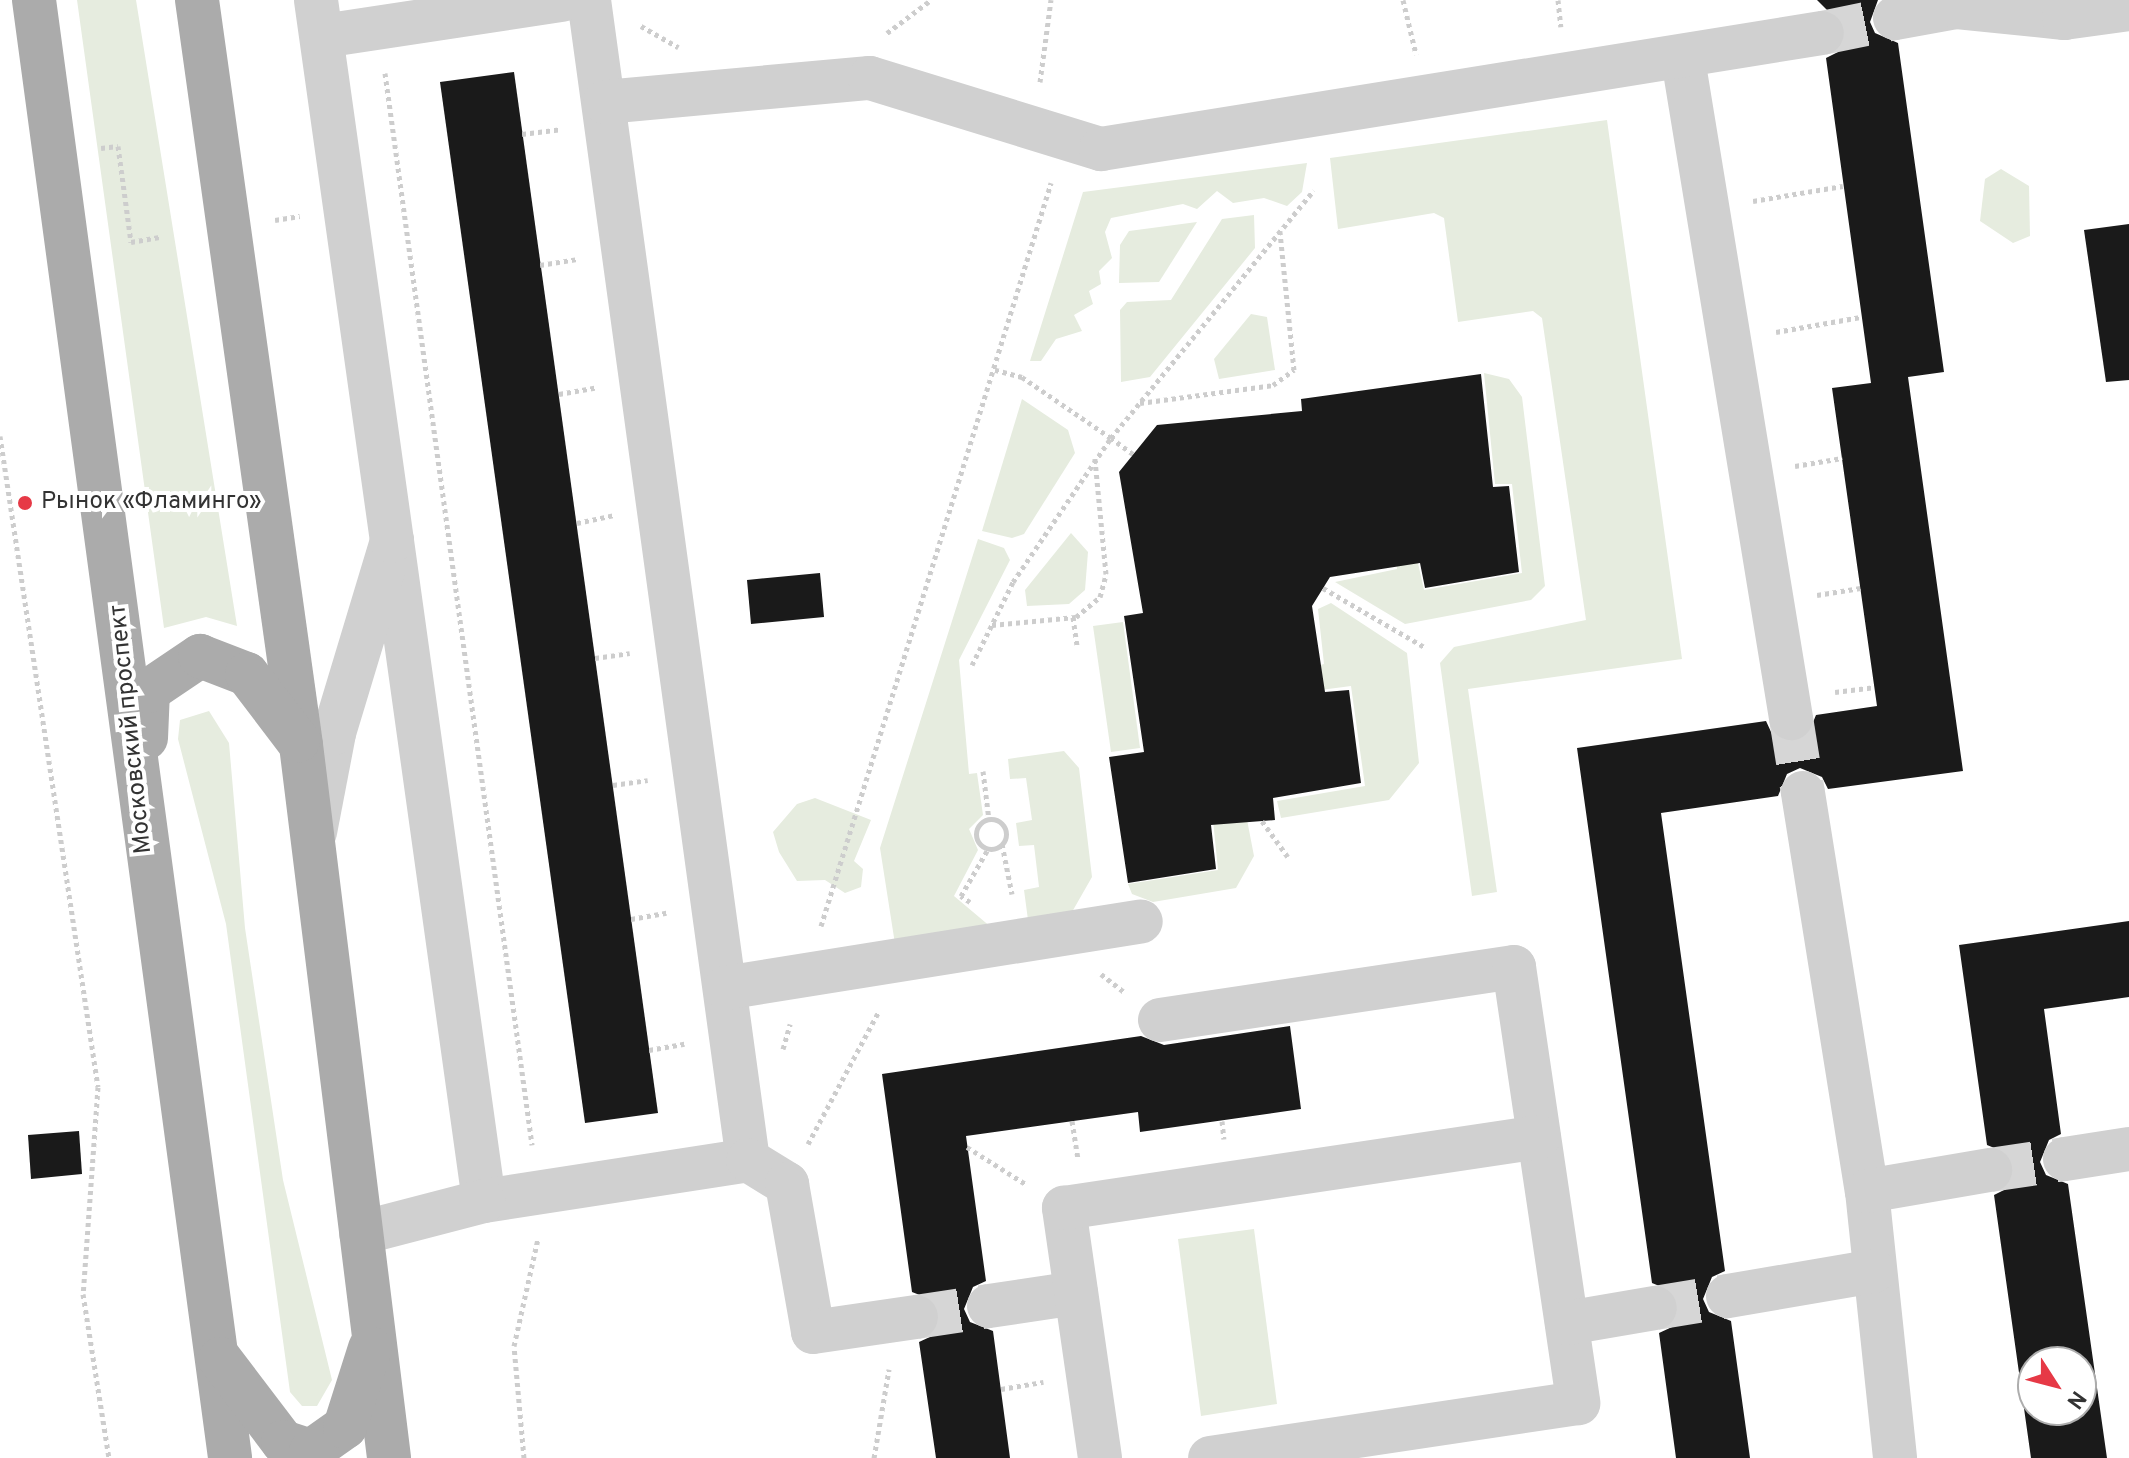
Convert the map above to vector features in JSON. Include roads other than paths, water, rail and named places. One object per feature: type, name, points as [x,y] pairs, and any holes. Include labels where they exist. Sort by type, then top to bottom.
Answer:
[{"type":"main road","name":"Московский проспект","points":[[34,0],[104,484],[141,816],[219,1357],[230,1458]]},
{"type":"main road","points":[[197,0],[301,745],[311,854],[389,1458]]},
{"type":"main road","points":[[141,816],[148,691],[200,656],[247,674],[301,745]]},
{"type":"main road","points":[[219,1357],[283,1442],[311,1451],[345,1427],[374,1336]]},
{"type":"street","points":[[484,1201],[319,18],[379,27],[562,0]]},
{"type":"street","points":[[589,0],[748,1160]]},
{"type":"street","points":[[1895,18],[1957,7],[2064,18],[2129,9]]},
{"type":"street","points":[[605,102],[870,78],[1101,149],[1683,59],[1822,33]]},
{"type":"street","points":[[1683,59],[1791,718]]},
{"type":"street","points":[[311,854],[334,733],[392,541]]},
{"type":"street","points":[[1803,793],[1867,1191],[1895,1458]]},
{"type":"street","points":[[725,988],[1141,921]]},
{"type":"street","points":[[1160,1020],[1514,967],[1578,1403],[1210,1458]]},
{"type":"street","points":[[1100,1458],[1064,1208],[1539,1137]]},
{"type":"street","points":[[2065,1159],[2129,1149]]},
{"type":"street","points":[[361,1233],[484,1201],[748,1160],[787,1184],[813,1332],[906,1318]]},
{"type":"street","points":[[1867,1191],[1990,1170]]},
{"type":"street","points":[[1728,1296],[1874,1271]]},
{"type":"street","points":[[989,1306],[1076,1293]]},
{"type":"street","points":[[1567,1323],[1655,1308]]},
{"type":"tunnel","points":[[1822,33],[1895,18]]},
{"type":"tunnel","points":[[1791,718],[1803,793]]},
{"type":"tunnel","points":[[1990,1170],[2065,1159]]},
{"type":"tunnel","points":[[1655,1308],[1728,1296]]},
{"type":"tunnel","points":[[916,1317],[989,1306]]},
{"type":"place","name":"Рынок «Фламинго»","points":[[25,503]]}]
